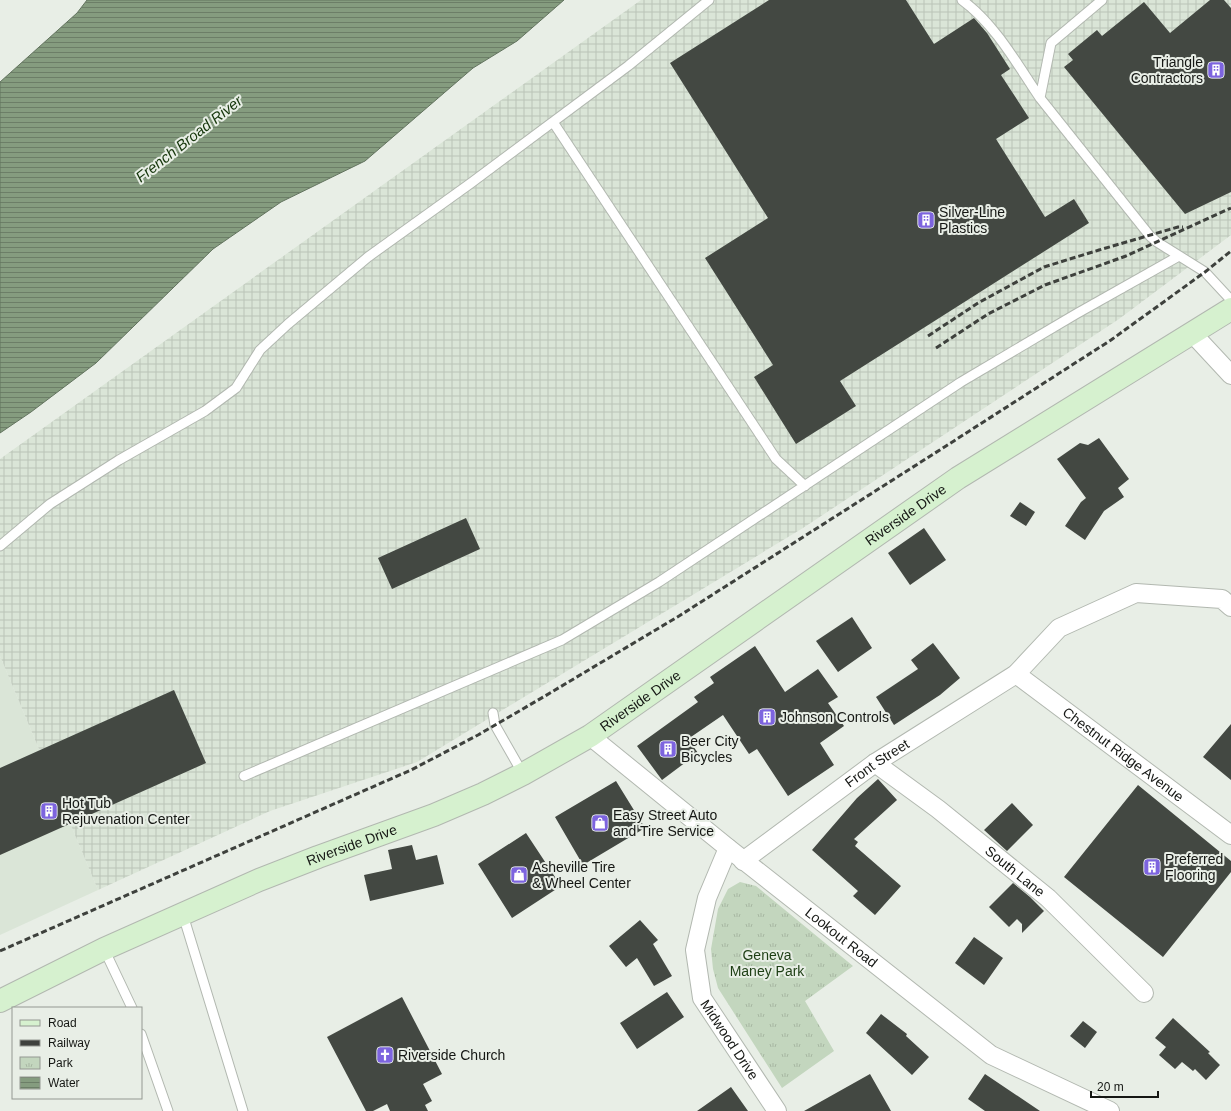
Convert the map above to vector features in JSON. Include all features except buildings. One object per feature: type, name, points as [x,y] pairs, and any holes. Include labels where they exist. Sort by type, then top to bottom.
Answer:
[{"type":"main road","name":"Riverside Drive","points":[[0,1001],[104,949],[183,914],[267,878],[434,815],[483,794],[523,774],[590,736],[958,478],[1231,309]]},
{"type":"street","points":[[1192,333],[1231,375]]},
{"type":"street","name":"Front Street","points":[[743,861],[875,763],[1016,674],[1059,628],[1136,593],[1222,599],[1231,607]]},
{"type":"street","name":"Chestnut Ridge Avenue","points":[[1016,674],[1231,835]]},
{"type":"street","name":"Lookout Road","points":[[590,736],[743,861],[991,1055],[1110,1111]]},
{"type":"street","name":"South Lane","points":[[875,763],[938,809],[1048,898],[1144,993]]},
{"type":"street","name":"Midwood Drive","points":[[728,848],[707,898],[696,950],[702,998],[777,1111]]},
{"type":"lane","points":[[0,546],[50,504],[119,460],[205,411],[236,388],[260,350],[288,324],[368,257],[554,122],[628,66],[709,0]]},
{"type":"lane","points":[[962,0],[975,10],[1004,45],[1040,98],[1150,236],[1205,272],[1231,300]]},
{"type":"lane","points":[[1040,98],[1051,43],[1102,0]]},
{"type":"lane","points":[[554,122],[776,459],[805,486]]},
{"type":"lane","points":[[244,776],[562,640],[659,582],[961,382],[1076,314],[1179,256]]},
{"type":"lane","points":[[493,713],[495,725],[523,774]]},
{"type":"lane","points":[[183,914],[243,1111]]},
{"type":"lane","points":[[104,949],[132,1007]]},
{"type":"lane","points":[[142,1037],[168,1111]]},
{"type":"shaded area","points":[[641,0],[1231,0],[1231,235],[1119,319],[803,528],[417,762],[270,811],[98,890],[0,656],[0,459]]},
{"type":"shaded area","points":[[0,656],[98,890],[0,935]]},
{"type":"green space","name":"Geneva Maney Park","points":[[740,882],[756,886],[853,966],[805,1001],[834,1051],[782,1088],[718,988],[713,969],[711,949],[718,909],[728,889]]},
{"type":"water","name":"French Broad River","points":[[87,0],[564,0],[517,41],[473,68],[365,161],[281,202],[213,249],[96,363],[31,412],[0,433],[0,82],[77,13]]},
{"type":"railway","points":[[936,348],[988,314],[1045,285],[1126,256],[1231,208]]},
{"type":"railway","points":[[928,336],[978,303],[1044,267],[1178,227],[1183,227]]},
{"type":"railway","points":[[0,951],[411,770],[478,735],[679,616],[1111,340],[1205,272],[1231,251]]},
{"type":"place","name":"Triangle Contractors","points":[[1216,70]]},
{"type":"place","name":"Silver-Line Plastics","points":[[926,220]]},
{"type":"place","name":"Johnson Controls","points":[[767,717]]},
{"type":"place","name":"Beer City Bicycles","points":[[668,749]]},
{"type":"place","name":"Hot Tub Rejuvenation Center","points":[[49,811]]},
{"type":"place","name":"Easy Street Auto and Tire Service","points":[[600,823]]},
{"type":"place","name":"Preferred Flooring","points":[[1152,867]]},
{"type":"place","name":"Asheville Tire & Wheel Center","points":[[519,875]]},
{"type":"place","name":"Riverside Church","points":[[385,1055]]}]
